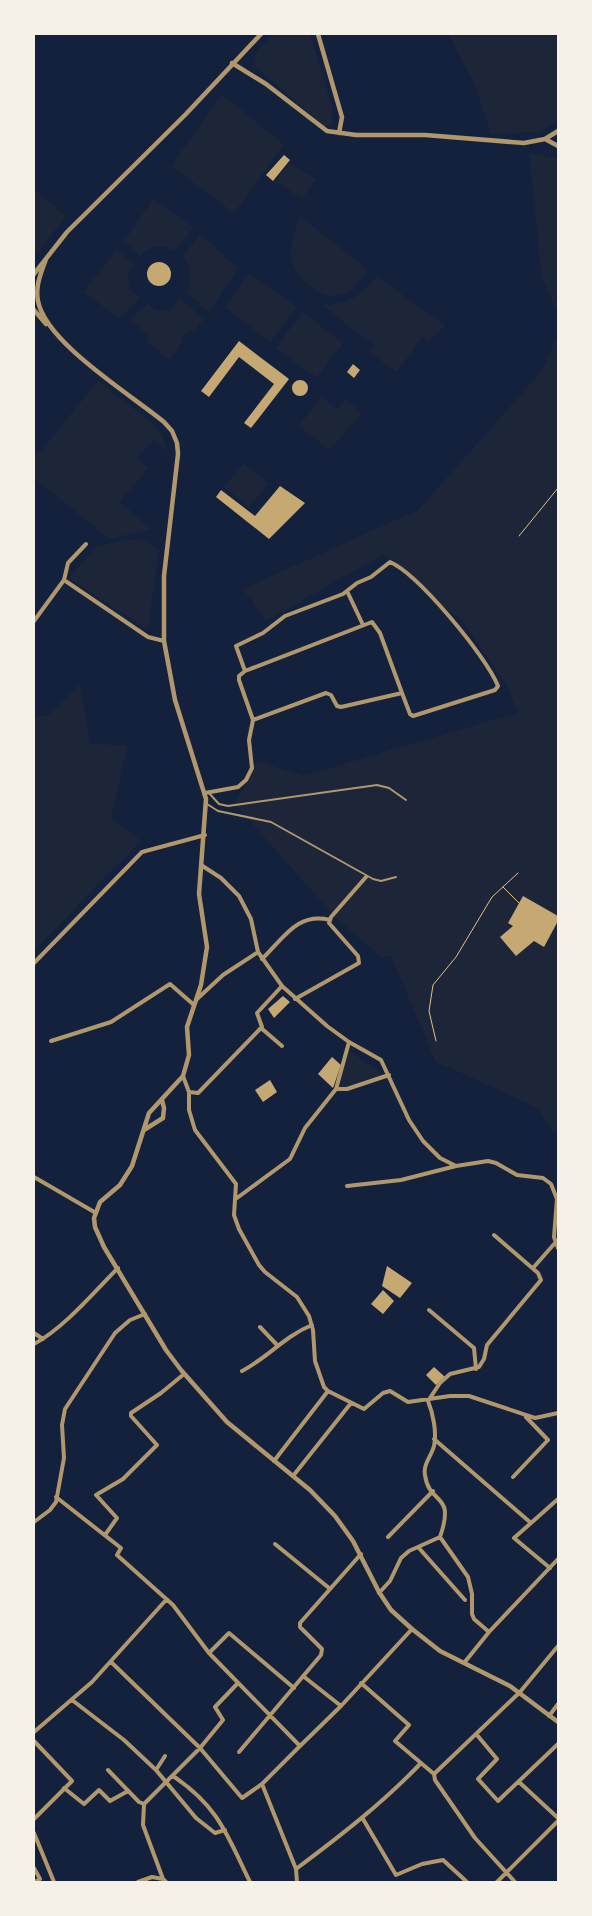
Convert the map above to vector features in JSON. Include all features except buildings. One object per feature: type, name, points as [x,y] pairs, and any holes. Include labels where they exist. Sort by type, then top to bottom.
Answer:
[{"type":"street","points":[[34,274],[67,232],[186,114],[261,34]]},
{"type":"street","points":[[318,34],[342,117],[339,133]]},
{"type":"street","points":[[232,63],[272,88],[322,127],[339,133],[425,135],[524,143],[545,139],[558,131]]},
{"type":"street","points":[[545,139],[558,146]]},
{"type":"street","points":[[46,259],[37,292],[39,306],[47,324]]},
{"type":"street","points":[[34,310],[36,316],[47,324],[64,344],[164,422],[172,431],[177,443],[178,468],[164,576],[164,641],[175,700],[207,792],[205,835],[201,865],[200,906],[207,940],[205,966],[187,1027],[189,1055],[184,1076],[149,1113],[126,1178],[100,1202],[96,1213],[95,1227],[166,1350],[184,1374],[227,1422],[293,1476],[329,1509],[361,1554],[379,1593],[391,1610],[440,1651],[496,1678],[520,1692],[558,1722]]},
{"type":"street","points":[[34,621],[64,580],[68,563],[86,544]]},
{"type":"street","points":[[207,792],[234,789],[246,780],[253,764],[249,740],[253,720],[239,676],[245,671],[332,639],[363,625],[372,622],[377,626],[410,714],[413,716],[495,690],[498,686],[464,635],[397,565],[390,562],[371,578],[347,592],[285,616],[263,633],[236,646],[245,671]]},
{"type":"street","points":[[64,580],[148,637],[164,641]]},
{"type":"street","points":[[347,592],[363,625]]},
{"type":"street","points":[[253,720],[326,693],[331,695],[340,708],[402,692]]},
{"type":"street","points":[[34,963],[142,852],[205,835]]},
{"type":"street","points":[[201,865],[221,878],[239,896],[251,919],[258,952],[282,986],[295,999],[349,1042],[381,1060],[399,1101],[423,1141],[440,1158],[456,1166]]},
{"type":"street","points":[[295,999],[360,962],[360,958],[330,926],[330,920],[366,877]]},
{"type":"street","points":[[262,959],[301,922],[313,917],[330,920]]},
{"type":"street","points":[[195,1003],[223,975],[258,952]]},
{"type":"street","points":[[51,1041],[111,1022],[170,984],[195,1003]]},
{"type":"street","points":[[282,986],[257,1013],[261,1028],[282,1046]]},
{"type":"street","points":[[189,1092],[198,1093],[261,1028]]},
{"type":"street","points":[[237,1198],[290,1159],[305,1128],[336,1090],[349,1042]]},
{"type":"street","points":[[336,1090],[347,1089],[389,1075]]},
{"type":"street","points":[[184,1076],[189,1092],[189,1110],[195,1130],[236,1184],[237,1198],[234,1215],[237,1224],[259,1265],[265,1272],[297,1296],[312,1325],[315,1361],[320,1377],[328,1391],[364,1409],[383,1393],[390,1391],[406,1402],[428,1401],[450,1396],[469,1396],[525,1416],[543,1418],[558,1413]]},
{"type":"street","points":[[144,1130],[162,1118],[164,1108],[162,1100]]},
{"type":"street","points":[[347,1186],[401,1180],[456,1166],[488,1161],[496,1163],[523,1178],[548,1180],[555,1190],[555,1243],[558,1248]]},
{"type":"street","points":[[34,1177],[96,1213]]},
{"type":"street","points":[[428,1401],[440,1383],[450,1374],[476,1369],[482,1364],[487,1345],[541,1280],[541,1275],[494,1235]]},
{"type":"street","points":[[533,1268],[555,1243]]},
{"type":"street","points":[[34,1344],[43,1339],[118,1268]]},
{"type":"street","points":[[429,1310],[474,1348],[476,1369]]},
{"type":"street","points":[[34,1522],[50,1510],[56,1497],[64,1458],[62,1425],[65,1409],[115,1333],[130,1320],[145,1314]]},
{"type":"street","points":[[242,1371],[266,1357],[290,1336],[312,1325]]},
{"type":"street","points":[[260,1327],[278,1346]]},
{"type":"street","points":[[34,1333],[43,1339]]},
{"type":"street","points":[[105,1535],[117,1518],[96,1495],[123,1479],[157,1445],[131,1416],[131,1413],[161,1393],[184,1374]]},
{"type":"street","points":[[274,1461],[328,1391]]},
{"type":"street","points":[[428,1401],[433,1417],[434,1439],[433,1448],[424,1469],[426,1480],[443,1503],[446,1512],[440,1538],[468,1577],[472,1594],[472,1614],[474,1619],[489,1632]]},
{"type":"street","points":[[293,1476],[351,1403]]},
{"type":"street","points":[[514,1477],[548,1440],[525,1416]]},
{"type":"street","points":[[434,1439],[531,1523]]},
{"type":"street","points":[[388,1537],[433,1491]]},
{"type":"street","points":[[56,1497],[122,1548],[117,1555],[173,1605],[209,1653],[300,1746]]},
{"type":"street","points":[[550,1568],[514,1538],[558,1499]]},
{"type":"street","points":[[379,1593],[391,1578],[397,1562],[418,1547],[440,1538]]},
{"type":"street","points":[[275,1544],[329,1588]]},
{"type":"street","points":[[418,1547],[465,1600]]},
{"type":"street","points":[[239,1752],[323,1652],[300,1627],[300,1622],[361,1554]]},
{"type":"street","points":[[464,1663],[489,1632],[558,1559]]},
{"type":"street","points":[[34,1732],[72,1700],[111,1662],[166,1600]]},
{"type":"street","points":[[111,1662],[200,1748],[242,1798],[262,1784],[341,1706],[412,1629]]},
{"type":"street","points":[[209,1653],[230,1633],[294,1688]]},
{"type":"street","points":[[434,1774],[520,1692],[558,1646]]},
{"type":"street","points":[[303,1676],[341,1706]]},
{"type":"street","points":[[164,1881],[142,1825],[144,1804],[200,1748],[223,1720],[215,1707],[238,1683]]},
{"type":"street","points":[[361,1683],[409,1725],[395,1741],[434,1774],[435,1780],[475,1838],[515,1882]]},
{"type":"street","points":[[72,1700],[124,1740],[156,1770],[196,1818],[215,1833],[225,1830]]},
{"type":"street","points":[[550,1716],[558,1704]]},
{"type":"street","points":[[476,1735],[497,1759],[479,1777],[478,1781],[498,1801],[558,1744]]},
{"type":"street","points":[[34,1741],[72,1781],[34,1819]]},
{"type":"street","points":[[156,1770],[165,1756]]},
{"type":"street","points":[[296,1869],[362,1819],[396,1790],[421,1763]]},
{"type":"street","points":[[108,1770],[139,1802],[144,1804]]},
{"type":"street","points":[[173,1776],[194,1790],[219,1817],[250,1882]]},
{"type":"street","points":[[497,1882],[508,1873],[558,1819],[519,1782]]},
{"type":"street","points":[[262,1784],[296,1869],[297,1882]]},
{"type":"street","points":[[64,1788],[84,1804],[99,1790],[110,1801],[128,1791]]},
{"type":"street","points":[[362,1819],[396,1875],[422,1864],[443,1860],[467,1882]]},
{"type":"street","points":[[34,1833],[54,1882]]},
{"type":"street","points":[[34,1868],[40,1879],[35,1882]]},
{"type":"street","points":[[138,1882],[152,1877],[164,1881]]},
{"type":"lane","points":[[207,792],[219,804],[228,806],[377,785],[389,788],[406,800]]},
{"type":"lane","points":[[207,804],[218,812],[271,822],[366,877],[381,881],[396,878]]},
{"type":"path","points":[[519,536],[558,488]]},
{"type":"path","points":[[436,1041],[429,1011],[433,986],[456,957],[492,897],[518,873]]},
{"type":"path","points":[[502,886],[520,903]]},
{"type":"shaded area","points":[[274,34],[310,34],[332,107],[333,123],[330,126],[323,126],[254,65],[258,51]]},
{"type":"shaded area","points":[[448,34],[558,34],[558,121],[539,132],[491,134],[476,87]]},
{"type":"shaded area","points":[[222,94],[284,145],[234,213],[171,166]]},
{"type":"shaded area","points":[[529,152],[558,159],[558,312],[542,279]]},
{"type":"shaded area","points":[[290,163],[316,179],[302,199],[275,181]]},
{"type":"shaded area","points":[[34,189],[66,216],[34,257]]},
{"type":"shaded area","points":[[153,199],[194,228],[175,250],[156,247],[148,249],[140,256],[124,241]]},
{"type":"shaded area","points":[[300,216],[368,270],[355,287],[348,292],[334,296],[325,295],[307,285],[300,277],[292,259],[291,245]]},
{"type":"shaded area","points":[[200,234],[238,268],[209,312],[185,292],[190,286],[190,269],[183,256]]},
{"type":"shaded area","points":[[117,250],[134,264],[128,275],[129,288],[140,298],[120,318],[83,292]]},
{"type":"shaded area","points":[[249,274],[297,307],[270,342],[225,307]]},
{"type":"shaded area","points":[[377,277],[445,325],[429,342],[422,337],[397,372],[369,352],[373,345],[322,305],[331,305],[353,298],[366,289]]},
{"type":"shaded area","points":[[179,298],[204,319],[194,331],[188,331],[183,335],[182,343],[170,360],[147,342],[149,336],[130,319],[147,303],[156,310],[169,311]]},
{"type":"shaded area","points":[[302,312],[343,343],[316,378],[276,348]]},
{"type":"shaded area","points":[[558,334],[558,1138],[538,1108],[435,1061],[391,955],[381,957],[336,918],[235,804],[257,761],[303,776],[517,713],[508,687],[461,619],[430,599],[384,554],[266,621],[243,589],[418,510],[541,372]]},
{"type":"shaded area","points":[[98,381],[156,426],[163,436],[168,452],[154,440],[137,458],[148,468],[120,502],[151,529],[109,539],[34,478],[34,459]]},
{"type":"shaded area","points":[[321,396],[337,409],[345,399],[362,413],[330,450],[299,426]]},
{"type":"shaded area","points":[[244,463],[269,484],[249,507],[224,487]]},
{"type":"shaded area","points":[[132,539],[144,541],[159,550],[148,630],[69,578],[97,546]]},
{"type":"shaded area","points":[[80,684],[90,744],[128,745],[111,818],[141,841],[34,950],[34,718],[48,715]]},
{"type":"shaded area","points":[[348,1050],[384,1075],[341,1089],[337,1083]]}]
